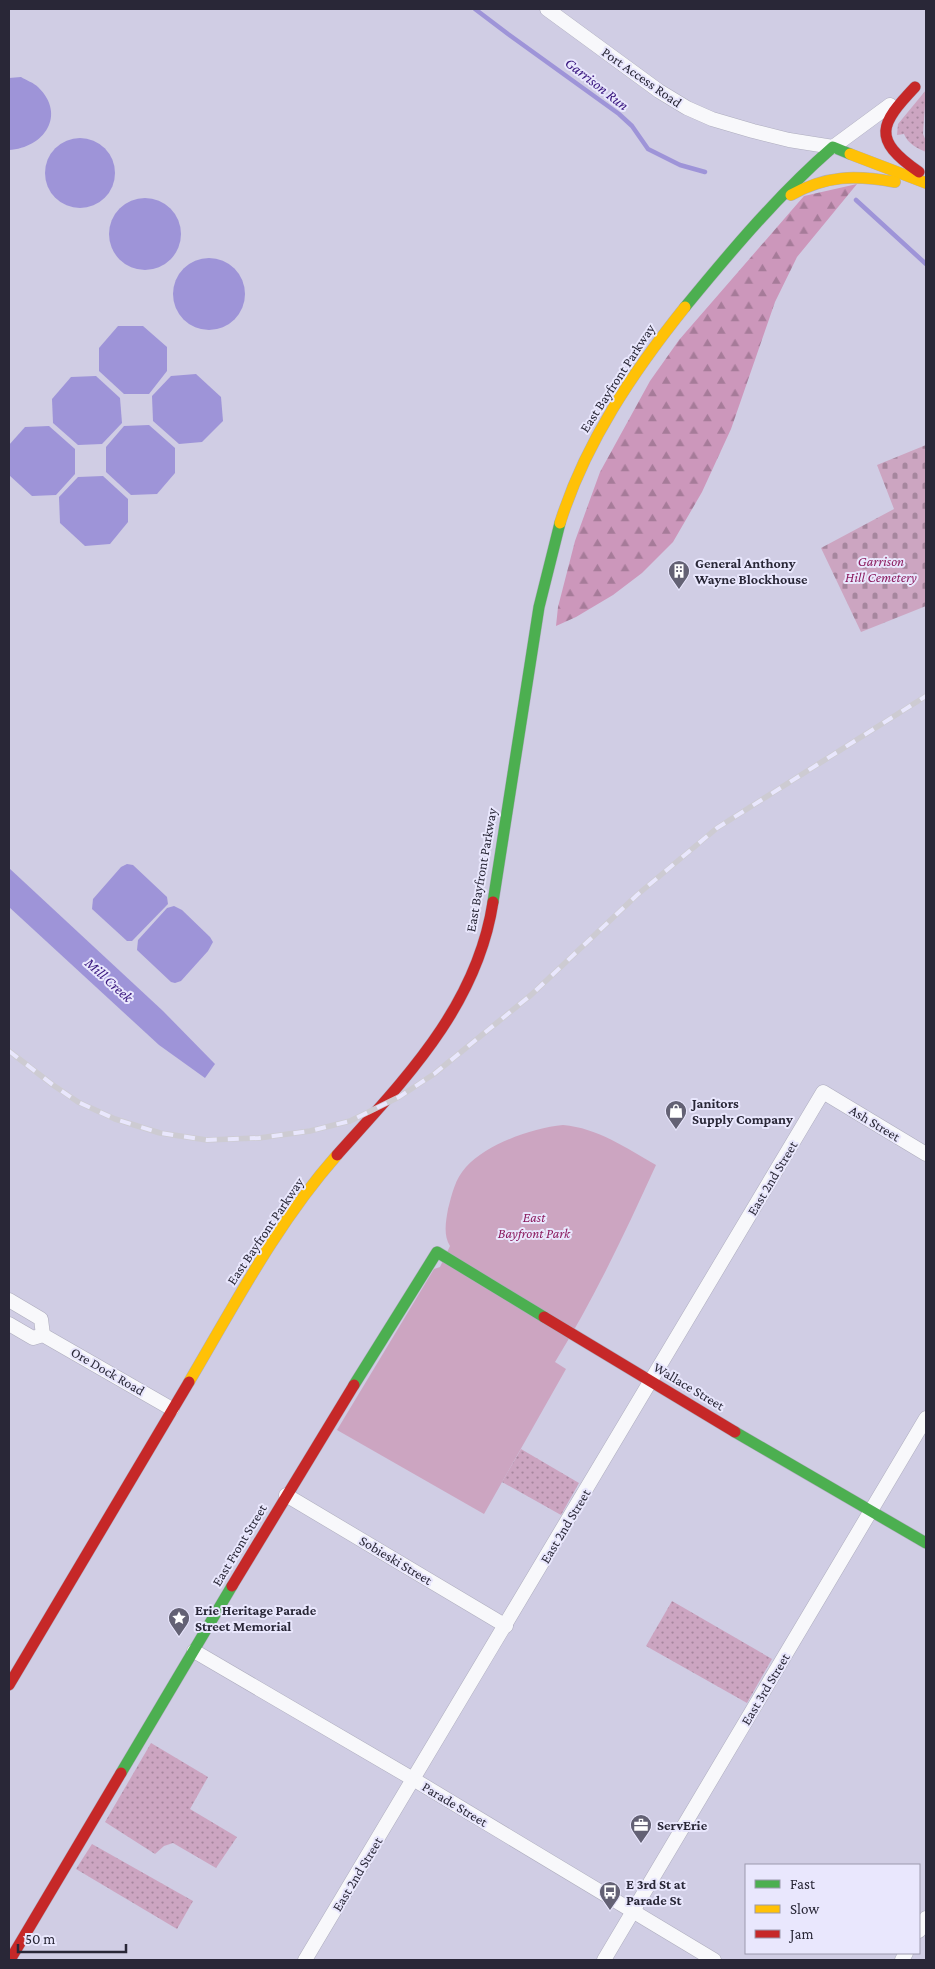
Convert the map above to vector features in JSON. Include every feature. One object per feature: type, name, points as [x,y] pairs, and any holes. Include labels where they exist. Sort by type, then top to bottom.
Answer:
[{"type":"main road","points":[[921,83],[889,117],[886,132],[890,146],[898,157],[926,176]]},
{"type":"main road","points":[[833,147],[926,183]]},
{"type":"main road","name":"East Bayfront Parkway","points":[[9,1684],[256,1266],[289,1216],[313,1185],[412,1072],[444,1029],[461,999],[484,943],[492,910],[539,607],[557,533],[574,485],[594,441],[642,362],[665,330],[768,210],[810,166],[833,147]]},
{"type":"main road","points":[[768,210],[803,188],[834,177],[848,176],[884,179],[926,188]]},
{"type":"main road","name":"Wallace Street","points":[[437,1252],[652,1380],[735,1432],[926,1543]]},
{"type":"main road","name":"East Front Street","points":[[10,1960],[286,1495],[437,1252]]},
{"type":"street","name":"Port Access Road","points":[[547,9],[659,91],[687,108],[712,119],[753,131],[789,140],[833,147]]},
{"type":"street","points":[[833,147],[921,83]]},
{"type":"street","name":"Ash Street","points":[[823,1092],[926,1154]]},
{"type":"street","name":"East 2nd Street","points":[[305,1960],[823,1092]]},
{"type":"street","points":[[9,1300],[41,1319],[43,1334]]},
{"type":"street","name":"Ore Dock Road","points":[[9,1324],[33,1338],[43,1334],[172,1409]]},
{"type":"street","name":"East 3rd Street","points":[[604,1960],[926,1418]]},
{"type":"street","name":"Sobieski Street","points":[[286,1495],[506,1626]]},
{"type":"street","name":"Parade Street","points":[[194,1651],[413,1779],[714,1960]]},
{"type":"street","points":[[920,1929],[926,1918]]},
{"type":"green space","points":[[926,90],[923,134],[926,141],[926,152],[910,143],[904,134],[897,135],[898,124]]},
{"type":"green space","points":[[857,184],[797,257],[775,302],[731,429],[702,492],[673,542],[642,573],[613,595],[576,617],[556,626],[558,607],[575,541],[600,472],[650,381],[679,340],[804,196]]},
{"type":"green space","name":"Garrison Hill Cemetery","points":[[926,445],[926,606],[861,632],[821,548],[894,509],[877,465]]},
{"type":"green space","name":"East Bayfront Park","points":[[563,1125],[600,1134],[656,1165],[596,1290],[555,1362],[566,1369],[484,1514],[337,1430],[434,1269],[440,1267],[450,1246],[446,1233],[448,1209],[454,1187],[462,1172],[475,1159],[498,1144],[524,1134]]},
{"type":"green space","points":[[521,1449],[579,1483],[561,1515],[502,1482]]},
{"type":"green space","points":[[672,1601],[772,1659],[747,1703],[646,1646]]},
{"type":"green space","points":[[151,1743],[208,1777],[190,1809],[237,1837],[216,1868],[173,1843],[164,1846],[155,1854],[105,1822]]},
{"type":"green space","points":[[92,1844],[193,1901],[177,1929],[76,1869]]},
{"type":"water","points":[[21,77],[36,86],[47,98],[51,108],[51,119],[48,128],[41,137],[21,148],[9,150],[9,78]]},
{"type":"water","points":[[87,138],[100,144],[109,153],[113,159],[115,173],[113,187],[105,198],[94,206],[73,208],[66,206],[55,198],[47,187],[45,166],[47,159],[55,148],[66,140]]},
{"type":"water","points":[[145,198],[165,204],[175,214],[181,234],[175,254],[165,264],[145,270],[125,264],[115,254],[109,234],[115,214],[125,204]]},
{"type":"water","points":[[209,258],[229,264],[239,274],[245,294],[239,314],[229,324],[209,330],[189,324],[179,314],[173,294],[179,274],[189,264]]},
{"type":"water","points":[[118,326],[143,326],[167,347],[167,371],[149,394],[124,394],[99,371],[99,348]]},
{"type":"water","points":[[196,374],[221,397],[223,421],[202,442],[179,444],[153,421],[152,396],[171,376]]},
{"type":"water","points":[[96,376],[120,398],[122,423],[102,444],[78,445],[53,423],[52,399],[71,377]]},
{"type":"water","points":[[149,425],[175,448],[175,473],[157,494],[131,495],[106,472],[106,447],[124,426]]},
{"type":"water","points":[[49,426],[75,449],[75,474],[56,495],[32,496],[9,475],[9,445],[25,427]]},
{"type":"water","points":[[103,476],[128,499],[128,522],[110,544],[85,546],[60,523],[59,497],[78,477]]},
{"type":"water","points":[[127,864],[133,865],[167,897],[168,904],[132,941],[127,941],[92,909],[93,899],[121,867]]},
{"type":"water","name":"Mill Creek","points":[[9,868],[163,1011],[215,1064],[205,1078],[159,1045],[9,907]]},
{"type":"water","points":[[174,906],[182,910],[213,942],[208,951],[181,981],[175,983],[171,982],[137,950],[138,940],[167,908]]},
{"type":"waterway","name":"Garrison Run","points":[[475,9],[619,114],[632,126],[648,149],[680,165],[705,172]]},
{"type":"waterway","name":"Garrison Run","points":[[856,200],[926,264]]},
{"type":"railway","points":[[9,1051],[78,1102],[115,1119],[160,1133],[207,1140],[259,1138],[310,1131],[350,1121],[399,1097],[434,1074],[531,995],[637,895],[717,828],[926,696]]},
{"type":"traffic: fast","points":[[685,307],[756,224],[813,165],[833,147],[850,154]]},
{"type":"traffic: fast","points":[[493,902],[539,607],[560,523]]},
{"type":"traffic: fast","points":[[354,1385],[437,1252],[544,1317]]},
{"type":"traffic: fast","points":[[735,1432],[926,1543]]},
{"type":"traffic: fast","points":[[121,1773],[232,1586]]},
{"type":"traffic: slow","points":[[850,154],[926,183]]},
{"type":"traffic: slow","points":[[791,195],[804,188],[842,178],[867,178],[895,182]]},
{"type":"traffic: slow","points":[[560,523],[570,493],[612,409],[647,357],[685,307]]},
{"type":"traffic: slow","points":[[189,1382],[276,1236],[315,1181],[337,1155]]},
{"type":"traffic: jam","points":[[915,87],[894,111],[888,121],[886,131],[887,140],[893,150],[919,172]]},
{"type":"traffic: jam","points":[[337,1155],[412,1070],[454,1008],[471,975],[484,940],[493,902]]},
{"type":"traffic: jam","points":[[544,1317],[735,1432]]},
{"type":"traffic: jam","points":[[9,1685],[189,1382]]},
{"type":"traffic: jam","points":[[232,1586],[354,1385]]},
{"type":"traffic: jam","points":[[10,1960],[121,1773]]},
{"type":"place","name":"General Anthony Wayne Blockhouse","points":[[679,590]]},
{"type":"place","name":"Janitors Supply Company","points":[[676,1130]]},
{"type":"place","name":"Erie Heritage Parade Street Memorial","points":[[179,1637]]},
{"type":"place","name":"ServErie","points":[[641,1844]]},
{"type":"place","name":"E 3rd St at Parade St","points":[[610,1911]]}]
